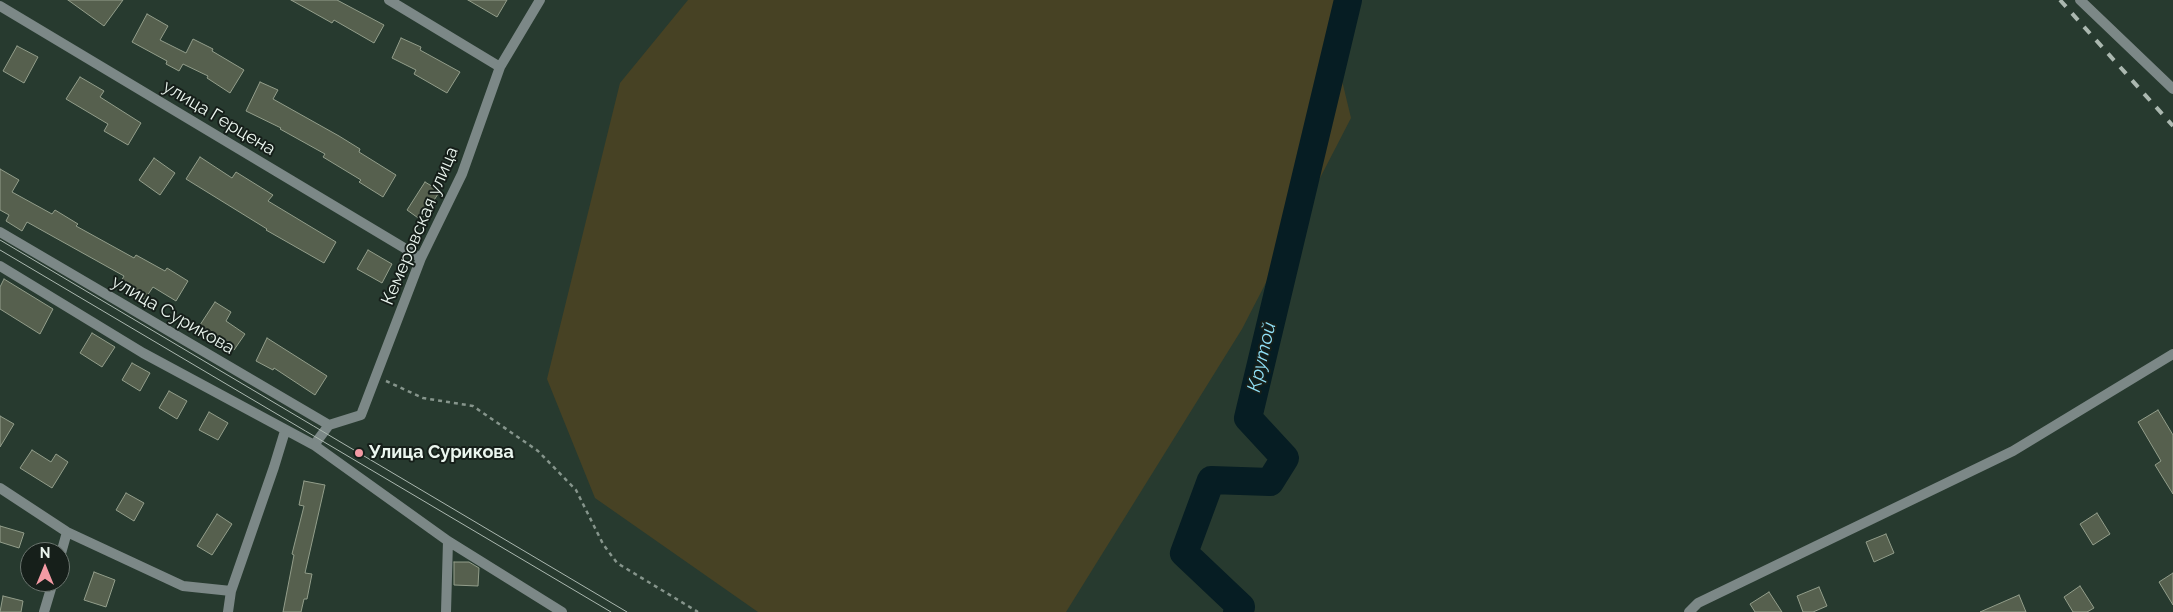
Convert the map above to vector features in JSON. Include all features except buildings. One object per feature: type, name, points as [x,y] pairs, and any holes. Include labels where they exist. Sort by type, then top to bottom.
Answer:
[{"type":"street","points":[[389,0],[500,67]]},
{"type":"street","name":"Кемеровская улица","points":[[329,425],[361,415],[421,258],[462,174],[500,67],[540,0]]},
{"type":"street","points":[[2080,0],[2173,89]]},
{"type":"street","name":"улица Герцена","points":[[0,6],[421,258]]},
{"type":"street","name":"улица Сурикова","points":[[0,232],[329,425]]},
{"type":"street","points":[[0,266],[143,353],[314,445],[448,541],[562,612]]},
{"type":"street","points":[[1689,612],[1698,603],[2013,451],[2173,354]]},
{"type":"street","points":[[314,445],[329,425]]},
{"type":"street","points":[[228,612],[231,591],[285,430]]},
{"type":"street","points":[[0,488],[67,532],[183,586],[231,591]]},
{"type":"street","points":[[64,542],[67,532]]},
{"type":"street","points":[[446,612],[448,541]]},
{"type":"street","points":[[44,612],[50,592]]},
{"type":"path","points":[[376,376],[413,395],[473,406],[538,450],[576,490],[603,544],[617,563],[698,612]]},
{"type":"shaded area","points":[[688,0],[1348,0],[1339,68],[1351,118],[1242,329],[1066,612],[758,612],[595,498],[547,379],[620,83]]},
{"type":"waterway","name":"Крутой","points":[[1237,612],[1241,607],[1184,553],[1211,480],[1270,482],[1285,458],[1248,418],[1348,0]]},
{"type":"tram line","points":[[0,240],[627,612]]},
{"type":"tram line","points":[[0,250],[611,612]]},
{"type":"railway","points":[[2060,0],[2173,126]]},
{"type":"place","name":"Улица Сурикова","points":[[359,453]]}]
